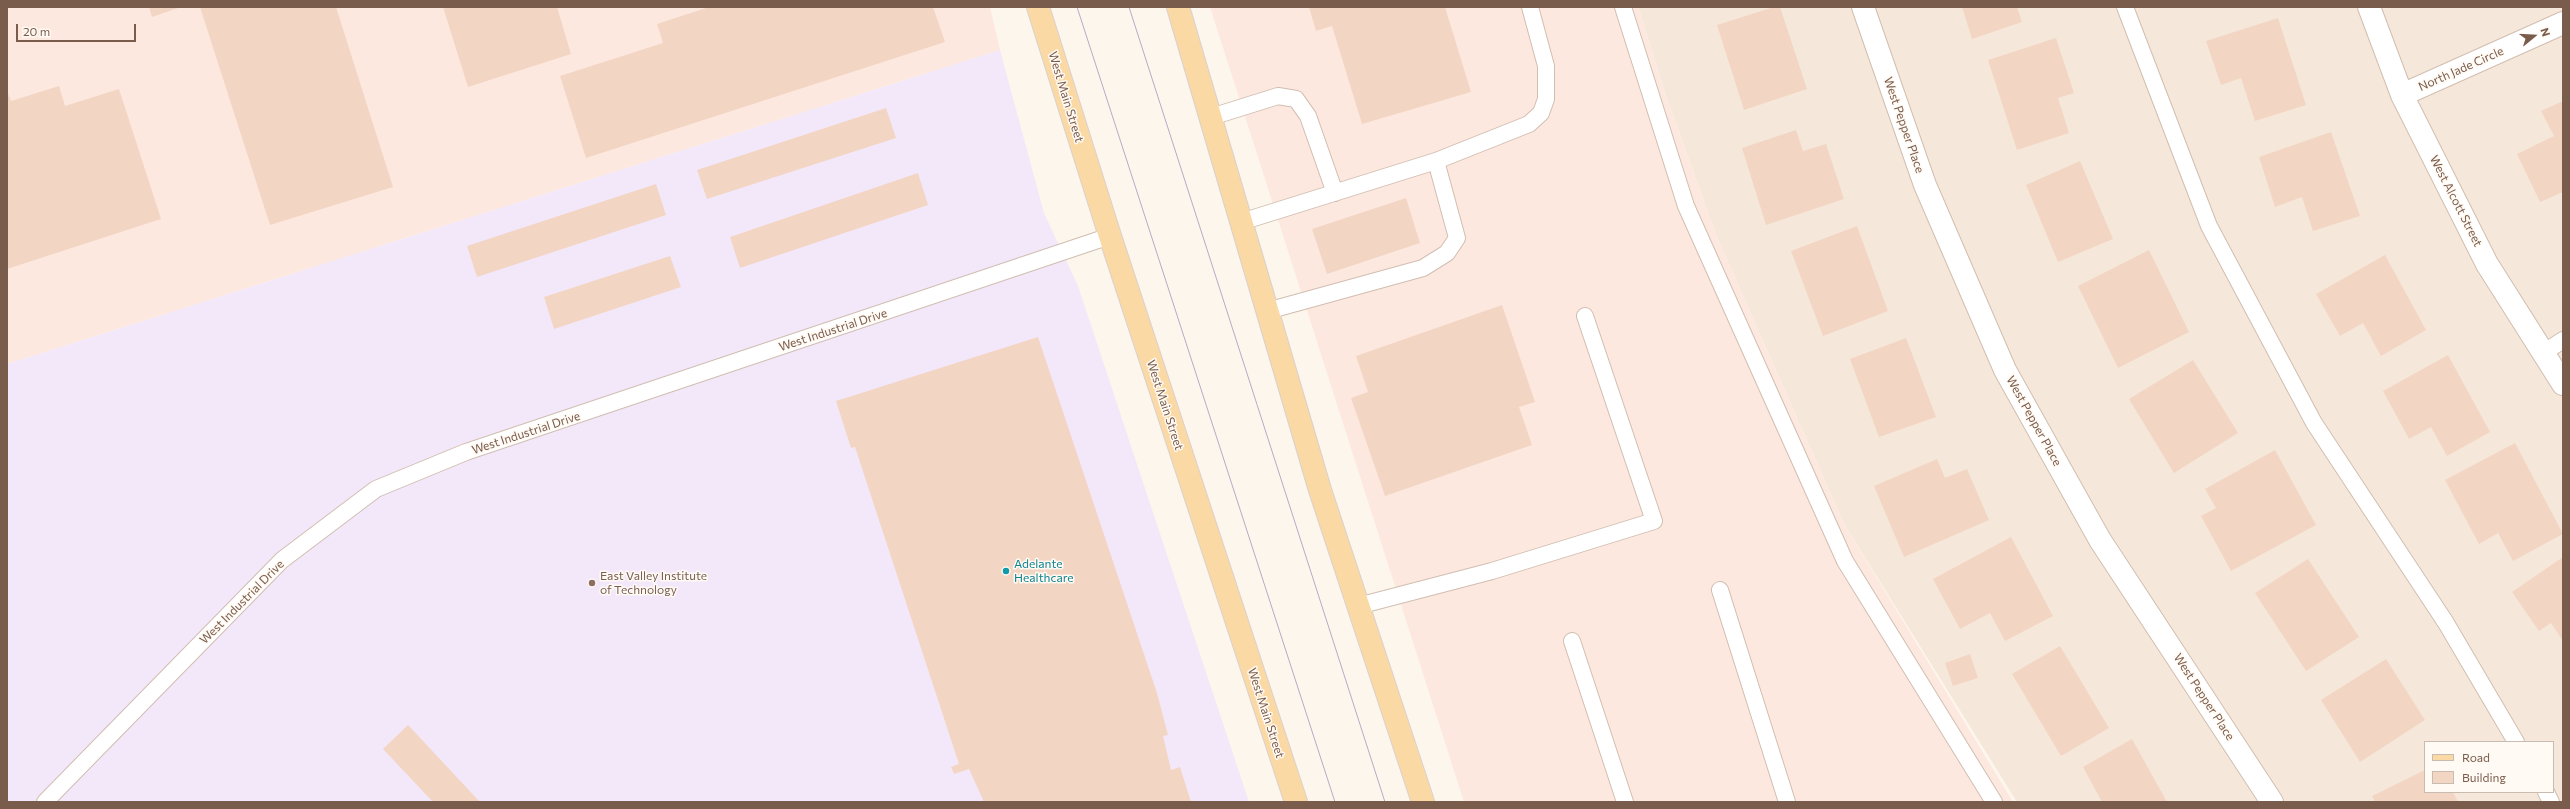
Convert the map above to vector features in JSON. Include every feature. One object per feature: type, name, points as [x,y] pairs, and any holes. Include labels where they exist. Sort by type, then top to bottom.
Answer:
[{"type":"main road","name":"West Main Street","points":[[1038,7],[1110,236],[1296,802]]},
{"type":"main road","points":[[1178,7],[1320,490],[1423,802]]},
{"type":"street","name":"West Pepper Place","points":[[1863,7],[1925,185],[2006,370],[2100,540],[2272,802]]},
{"type":"street","name":"West Alcott Street","points":[[2369,7],[2402,95],[2487,264],[2563,384]]},
{"type":"street","name":"North Jade Circle","points":[[2402,95],[2563,22]]},
{"type":"lane","points":[[1241,222],[1436,161],[1529,124],[1541,113],[1546,99],[1546,66],[1530,7]]},
{"type":"lane","points":[[1623,7],[1686,206],[1845,561],[1994,802]]},
{"type":"lane","points":[[2124,7],[2217,240],[2314,423],[2446,623],[2515,741]]},
{"type":"lane","points":[[1211,118],[1278,96],[1296,99],[1308,116],[1335,193]]},
{"type":"lane","points":[[1267,311],[1423,268],[1447,254],[1457,238],[1436,161]]},
{"type":"lane","name":"West Industrial Drive","points":[[45,802],[282,560],[376,489],[466,452],[1110,236]]},
{"type":"lane","points":[[1358,606],[1492,571],[1654,521],[1585,316]]},
{"type":"lane","points":[[2543,353],[2563,340]]},
{"type":"lane","points":[[1720,590],[1787,802]]},
{"type":"lane","points":[[1572,641],[1625,802]]},
{"type":"lane","points":[[2547,793],[2552,802]]},
{"type":"shaded area","points":[[7,7],[990,7],[1000,50],[7,364]]},
{"type":"shaded area","points":[[1210,7],[1638,7],[1665,93],[1716,235],[1844,524],[2013,802],[1464,802]]},
{"type":"shaded area","points":[[1638,7],[2563,7],[2563,802],[2017,802],[1844,524],[1716,235],[1665,93]]},
{"type":"shaded area","name":"East Valley Institute of Technology","points":[[1000,50],[1044,213],[1078,286],[1249,802],[7,802],[7,364]]},
{"type":"building","points":[[149,7],[181,7],[152,17]]},
{"type":"building","points":[[200,7],[336,7],[393,187],[270,225]]},
{"type":"building","points":[[443,7],[557,7],[571,54],[468,87]]},
{"type":"building","points":[[709,7],[933,7],[945,42],[586,158],[560,76],[663,43],[657,24]]},
{"type":"building","points":[[1309,7],[1445,7],[1471,92],[1362,124],[1332,26],[1316,31]]},
{"type":"building","points":[[1774,7],[1780,7],[1807,89],[1744,110],[1717,25]]},
{"type":"building","points":[[1962,7],[2017,7],[2022,22],[1972,39]]},
{"type":"building","points":[[2278,18],[2306,105],[2255,121],[2241,78],[2221,85],[2206,41]]},
{"type":"building","points":[[2056,38],[2074,93],[2058,98],[2069,133],[2017,150],[1988,60]]},
{"type":"building","points":[[59,86],[65,106],[119,89],[161,219],[7,269],[7,91],[11,101]]},
{"type":"building","points":[[2563,101],[2563,192],[2540,202],[2517,154],[2554,136],[2541,111]]},
{"type":"building","points":[[886,108],[896,138],[707,199],[697,170]]},
{"type":"building","points":[[1796,130],[1803,151],[1826,144],[1844,199],[1766,225],[1742,148]]},
{"type":"building","points":[[2331,132],[2360,216],[2313,231],[2302,197],[2275,207],[2259,157]]},
{"type":"building","points":[[2080,161],[2113,239],[2058,262],[2026,185]]},
{"type":"building","points":[[918,173],[928,205],[740,268],[730,237]]},
{"type":"building","points":[[656,184],[666,215],[477,277],[467,246]]},
{"type":"building","points":[[1406,198],[1420,243],[1327,274],[1312,229]]},
{"type":"building","points":[[1857,226],[1888,311],[1823,336],[1791,251]]},
{"type":"building","points":[[2149,250],[2189,332],[2118,368],[2078,286]]},
{"type":"building","points":[[2385,255],[2426,330],[2381,356],[2363,323],[2340,336],[2316,294]]},
{"type":"building","points":[[670,256],[681,287],[554,329],[544,297]]},
{"type":"building","points":[[1502,305],[1535,402],[1519,407],[1532,445],[1385,496],[1351,398],[1368,392],[1356,356]]},
{"type":"building","name":"Adelante Healthcare","points":[[1038,337],[1157,693],[1168,735],[1163,736],[1171,770],[1180,767],[1191,802],[984,802],[969,769],[954,774],[951,767],[959,764],[855,447],[851,448],[836,401]]},
{"type":"building","points":[[1906,338],[1936,417],[1879,437],[1850,359]]},
{"type":"building","points":[[2448,355],[2490,432],[2447,456],[2431,427],[2409,439],[2383,391]]},
{"type":"building","points":[[2193,360],[2238,433],[2174,473],[2129,399]]},
{"type":"building","points":[[2515,443],[2563,534],[2513,561],[2498,533],[2479,544],[2445,480]]},
{"type":"building","points":[[2275,450],[2316,525],[2231,571],[2201,516],[2216,508],[2205,489]]},
{"type":"building","points":[[1937,459],[1945,478],[1967,469],[1989,520],[1904,557],[1874,486]]},
{"type":"building","points":[[2011,537],[2053,616],[2005,641],[1990,613],[1960,629],[1933,579]]},
{"type":"building","points":[[2563,557],[2563,641],[2551,623],[2539,631],[2512,592]]},
{"type":"building","points":[[2308,559],[2359,637],[2306,671],[2255,593]]},
{"type":"building","points":[[2060,646],[2109,728],[2061,756],[2012,674]]},
{"type":"building","points":[[1970,654],[1978,678],[1953,686],[1945,663]]},
{"type":"building","points":[[2386,659],[2425,720],[2360,762],[2321,700]]},
{"type":"building","points":[[408,725],[480,802],[433,802],[383,749]]},
{"type":"building","points":[[2132,739],[2167,802],[2102,802],[2083,767]]},
{"type":"building","points":[[2424,770],[2424,793],[2454,793],[2458,802],[2375,802],[2372,796]]},
{"type":"tram line","points":[[1077,7],[1335,802]]},
{"type":"tram line","points":[[1129,7],[1385,802]]},
{"type":"place","name":"Adelante Healthcare","points":[[1006,571]]},
{"type":"place","name":"East Valley Institute of Technology","points":[[592,583]]}]
